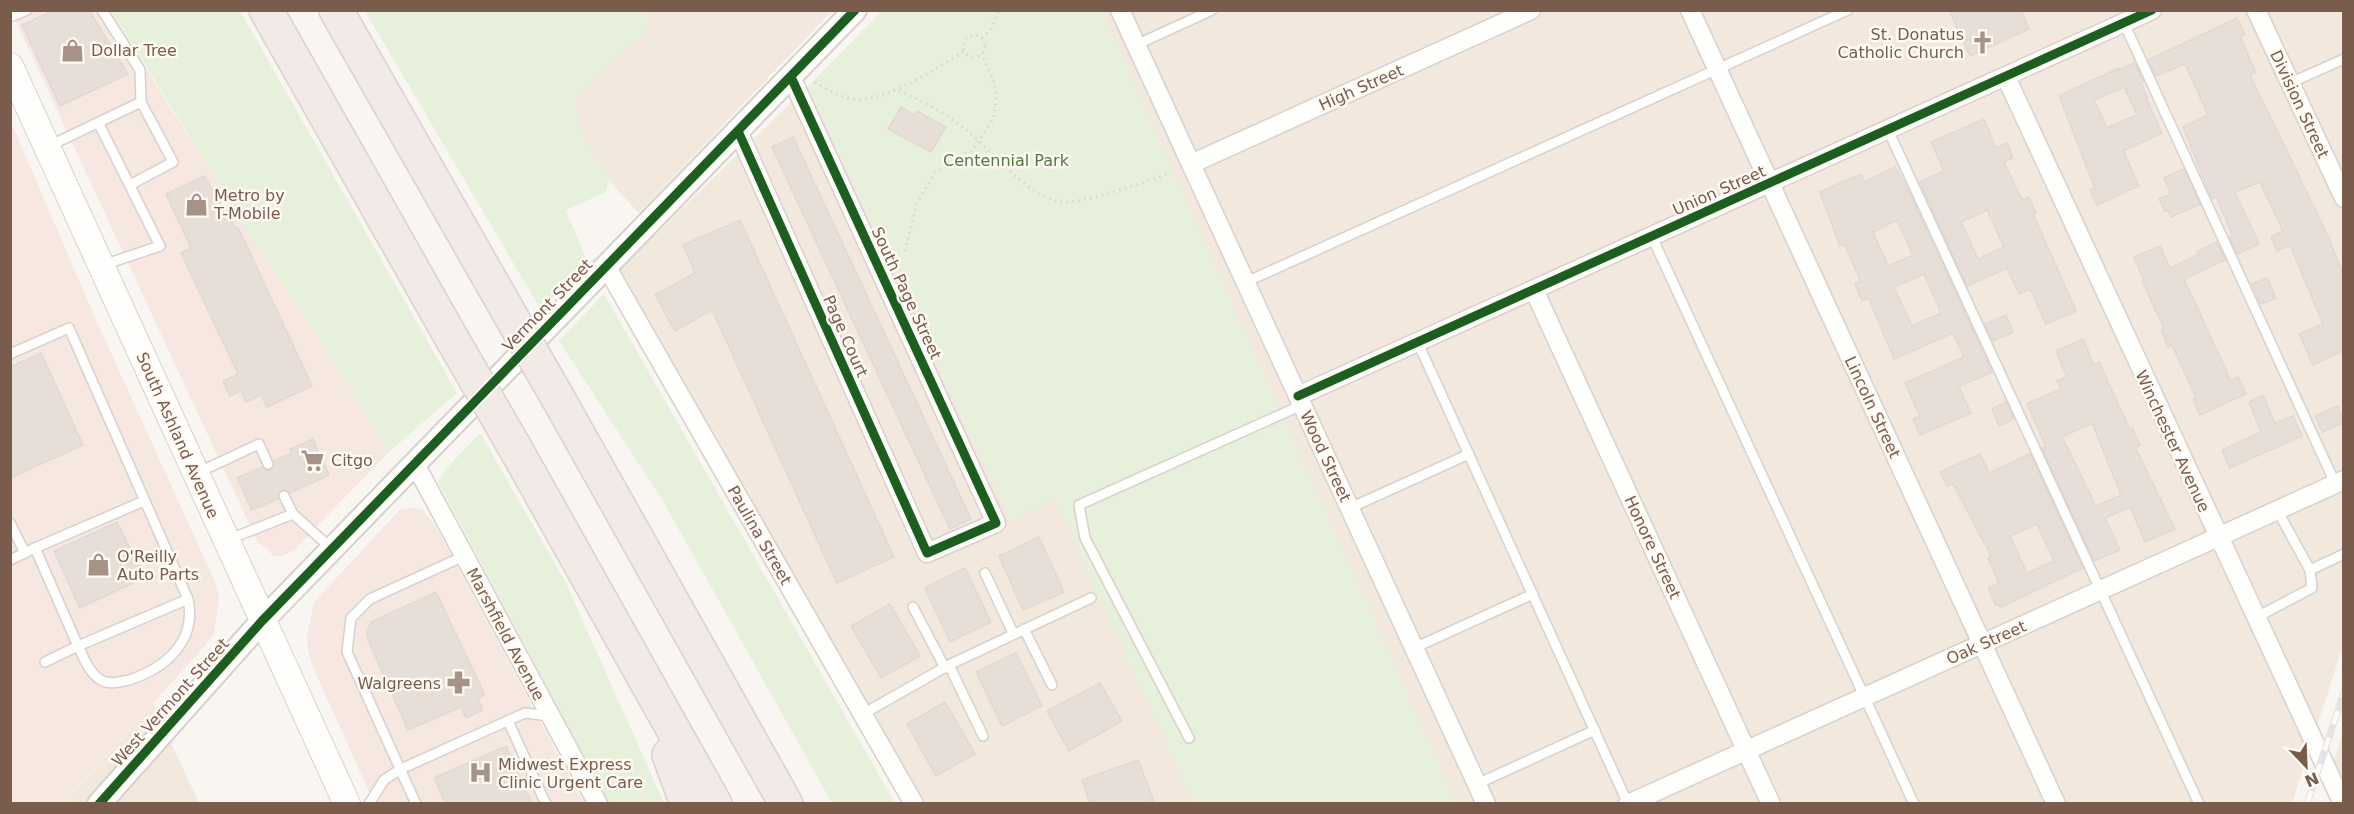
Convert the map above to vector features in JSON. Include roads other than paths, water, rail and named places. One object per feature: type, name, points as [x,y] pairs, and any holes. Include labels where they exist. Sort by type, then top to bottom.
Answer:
[{"type":"highway","points":[[266,10],[715,804]]},
{"type":"highway","points":[[336,10],[633,530],[786,804]]},
{"type":"highway","points":[[633,530],[805,804]]},
{"type":"highway","points":[[630,652],[687,804]]},
{"type":"main road","name":"South Ashland Avenue","points":[[10,66],[346,804]]},
{"type":"street","name":"Vermont Street","points":[[262,621],[855,10]]},
{"type":"street","name":"Wood Street","points":[[1120,10],[1486,804]]},
{"type":"street","name":"High Street","points":[[1191,164],[1531,10]]},
{"type":"street","name":"Lincoln Street","points":[[1690,10],[2056,804]]},
{"type":"street","name":"Union Street","points":[[1300,401],[1418,343],[2152,10]]},
{"type":"street","name":"Division Street","points":[[2256,10],[2343,198]]},
{"type":"street","name":"South Page Street","points":[[791,76],[996,523],[927,553]]},
{"type":"street","name":"Winchester Avenue","points":[[2006,76],[2217,537],[2343,804]]},
{"type":"street","name":"Page Court","points":[[738,131],[927,553]]},
{"type":"street","name":"Paulina Street","points":[[606,266],[914,804]]},
{"type":"street","name":"Honore Street","points":[[1534,290],[1771,804]]},
{"type":"street","name":"Marshfield Avenue","points":[[415,464],[598,804]]},
{"type":"street","name":"Oak Street","points":[[1628,803],[2339,482]]},
{"type":"street","name":"West Vermont Street","points":[[99,804],[262,621]]},
{"type":"lane","points":[[10,17],[27,10]]},
{"type":"lane","points":[[102,10],[140,69],[141,102],[172,162],[130,185]]},
{"type":"lane","points":[[1136,45],[1212,10]]},
{"type":"lane","points":[[1246,282],[1848,10]]},
{"type":"lane","points":[[2124,23],[2339,482]]},
{"type":"lane","points":[[2290,83],[2343,59]]},
{"type":"lane","points":[[48,147],[141,102]]},
{"type":"lane","points":[[99,124],[160,246],[102,265]]},
{"type":"lane","points":[[1888,130],[2199,804]]},
{"type":"lane","points":[[1652,237],[1914,804]]},
{"type":"lane","points":[[10,354],[69,328],[188,599],[191,614],[188,633],[174,655],[148,672],[123,681],[102,681],[90,671],[35,548]]},
{"type":"lane","points":[[1418,343],[1628,803]]},
{"type":"lane","points":[[1190,738],[1085,538],[1079,505],[1300,401]]},
{"type":"lane","points":[[196,474],[259,444],[268,464]]},
{"type":"lane","points":[[1350,508],[1469,454]]},
{"type":"lane","points":[[284,496],[293,514],[332,549]]},
{"type":"lane","points":[[10,560],[144,501]]},
{"type":"lane","points":[[2255,618],[2308,593],[2312,588],[2310,570],[2277,510]]},
{"type":"lane","points":[[226,541],[293,514]]},
{"type":"lane","points":[[10,523],[25,553]]},
{"type":"lane","points":[[2310,570],[2343,554]]},
{"type":"lane","points":[[416,804],[347,652],[351,618],[370,599],[464,556]]},
{"type":"lane","points":[[985,573],[1013,633]]},
{"type":"lane","points":[[1414,648],[1533,594]]},
{"type":"lane","points":[[862,714],[947,666],[1090,598]]},
{"type":"lane","points":[[45,662],[188,599]]},
{"type":"lane","points":[[913,607],[983,736]]},
{"type":"lane","points":[[1024,629],[1052,685]]},
{"type":"lane","points":[[369,804],[384,780],[401,769],[525,713],[550,716]]},
{"type":"lane","points":[[508,721],[546,804]]},
{"type":"lane","points":[[1477,784],[1595,730]]},
{"type":"railway","points":[[2307,804],[2344,692]]},
{"type":"place","name":"St. Donatus Catholic Church","points":[[1982,43]]},
{"type":"place","name":"Dollar Tree","points":[[73,50]]},
{"type":"place","name":"Metro by T-Mobile","points":[[196,204]]},
{"type":"place","name":"Citgo","points":[[313,460]]},
{"type":"place","name":"O'Reilly Auto Parts","points":[[99,565]]},
{"type":"place","name":"Walgreens","points":[[459,683]]},
{"type":"place","name":"Midwest Express Clinic Urgent Care","points":[[480,773]]},
{"type":"park label","name":"Centennial Park","points":[[1006,160]]}]
